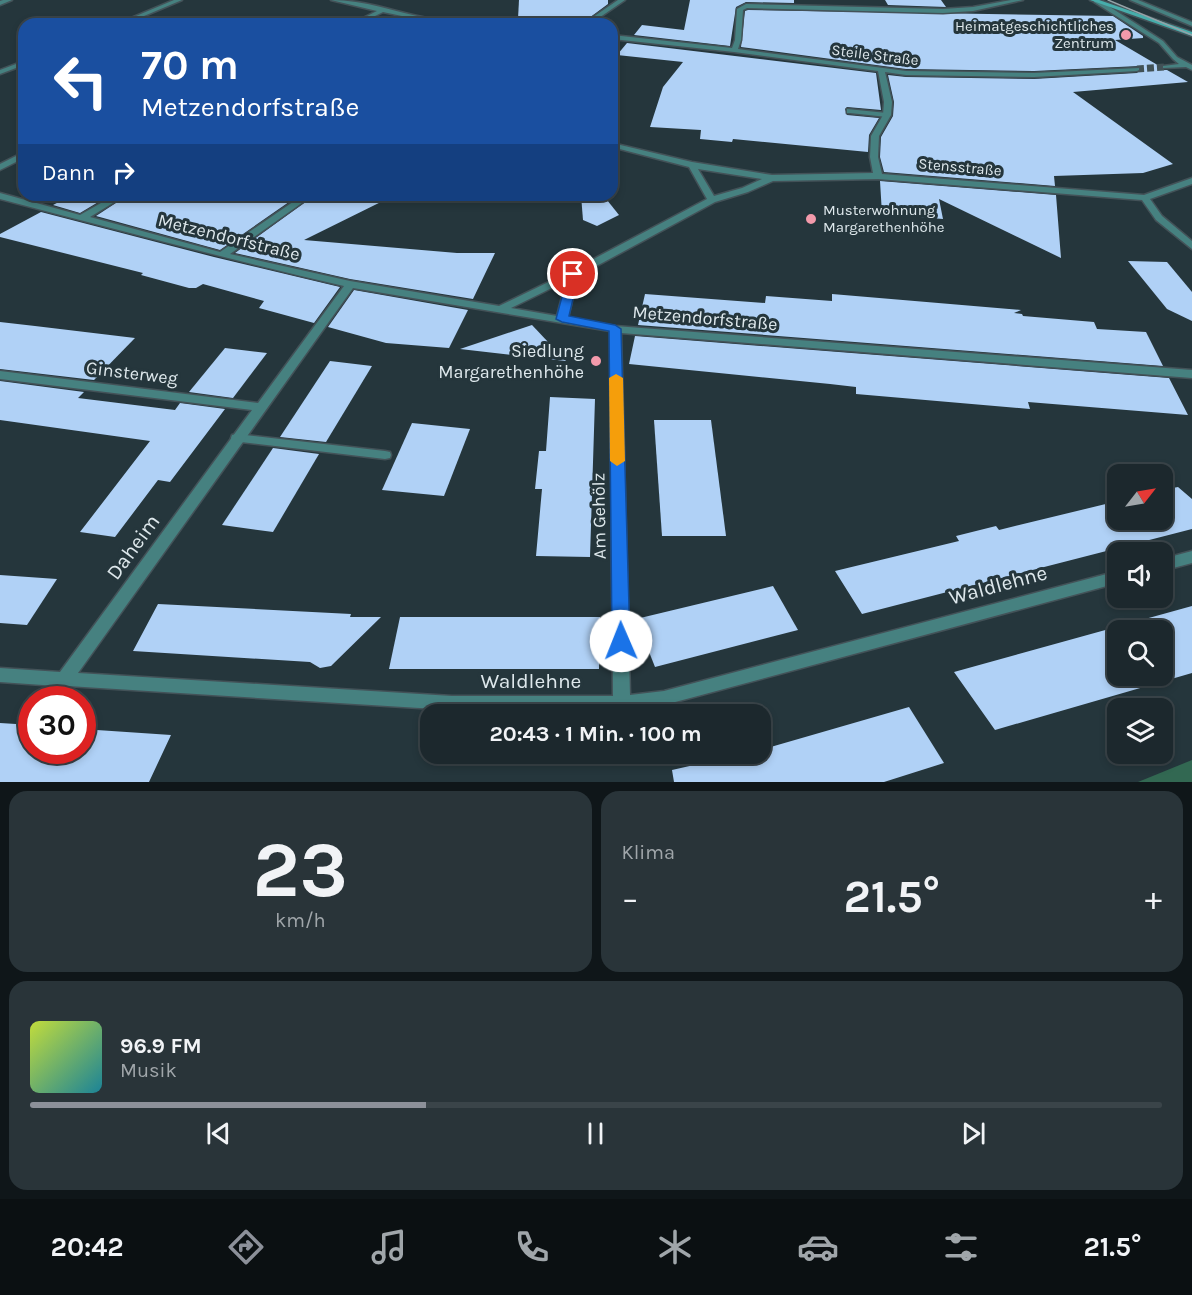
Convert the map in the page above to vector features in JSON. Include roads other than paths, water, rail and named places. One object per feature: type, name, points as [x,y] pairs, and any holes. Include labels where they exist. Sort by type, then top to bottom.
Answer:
[{"type":"street","points":[[0,3],[9,0]]},
{"type":"street","points":[[135,18],[179,0]]},
{"type":"street","points":[[334,0],[422,18]]},
{"type":"street","points":[[595,18],[622,0]]},
{"type":"street","points":[[734,50],[738,40],[740,9],[746,6],[958,11],[1020,0]]},
{"type":"street","points":[[1133,0],[1192,24]]},
{"type":"street","points":[[1095,1],[1192,34]]},
{"type":"street","points":[[1095,1],[1161,42],[1175,58],[1189,67]]},
{"type":"street","points":[[366,18],[385,9]]},
{"type":"street","points":[[1184,31],[1192,29]]},
{"type":"street","name":"Steile Straße","points":[[618,38],[734,50],[881,71],[974,76],[1137,69]]},
{"type":"street","points":[[0,72],[18,65]]},
{"type":"street","points":[[1165,67],[1189,67]]},
{"type":"street","points":[[878,176],[874,157],[875,136],[887,115],[888,102],[881,71]]},
{"type":"street","points":[[850,111],[887,115]]},
{"type":"street","name":"Stensstraße","points":[[618,146],[692,165],[772,177],[878,176],[1145,198],[1192,181]]},
{"type":"street","points":[[0,167],[18,158]]},
{"type":"street","points":[[692,165],[712,200]]},
{"type":"street","name":"Stensstraße","points":[[502,308],[573,274],[712,200],[745,190],[772,177]]},
{"type":"street","name":"Metzendorfstraße","points":[[0,196],[18,201]]},
{"type":"street","points":[[1145,198],[1159,218],[1192,246]]},
{"type":"street","name":"Metzendorfstraße","points":[[18,201],[222,255],[350,284],[615,329],[1192,374]]},
{"type":"street","points":[[81,218],[111,201]]},
{"type":"street","points":[[222,255],[300,201]]},
{"type":"street","points":[[562,319],[573,274]]},
{"type":"street","name":"Daheim","points":[[63,681],[350,284]]},
{"type":"street","name":"Am Gehölz","points":[[615,329],[622,704]]},
{"type":"street","name":"Ginsterweg","points":[[0,375],[259,407]]},
{"type":"street","points":[[237,438],[385,455]]},
{"type":"street","points":[[1173,562],[1192,557]]},
{"type":"street","name":"Waldlehne","points":[[0,675],[63,681],[452,703],[622,704],[664,698],[1107,580]]},
{"type":"tunnel","points":[[1137,69],[1165,67]]},
{"type":"tram line","points":[[1108,0],[1192,35]]},
{"type":"place","name":"Heimatgeschichtliches Zentrum","points":[[1126,35]]},
{"type":"place","name":"Musterwohnung Margarethenhöhe","points":[[811,219]]},
{"type":"place","name":"Siedlung Margarethenhöhe","points":[[596,361]]}]
